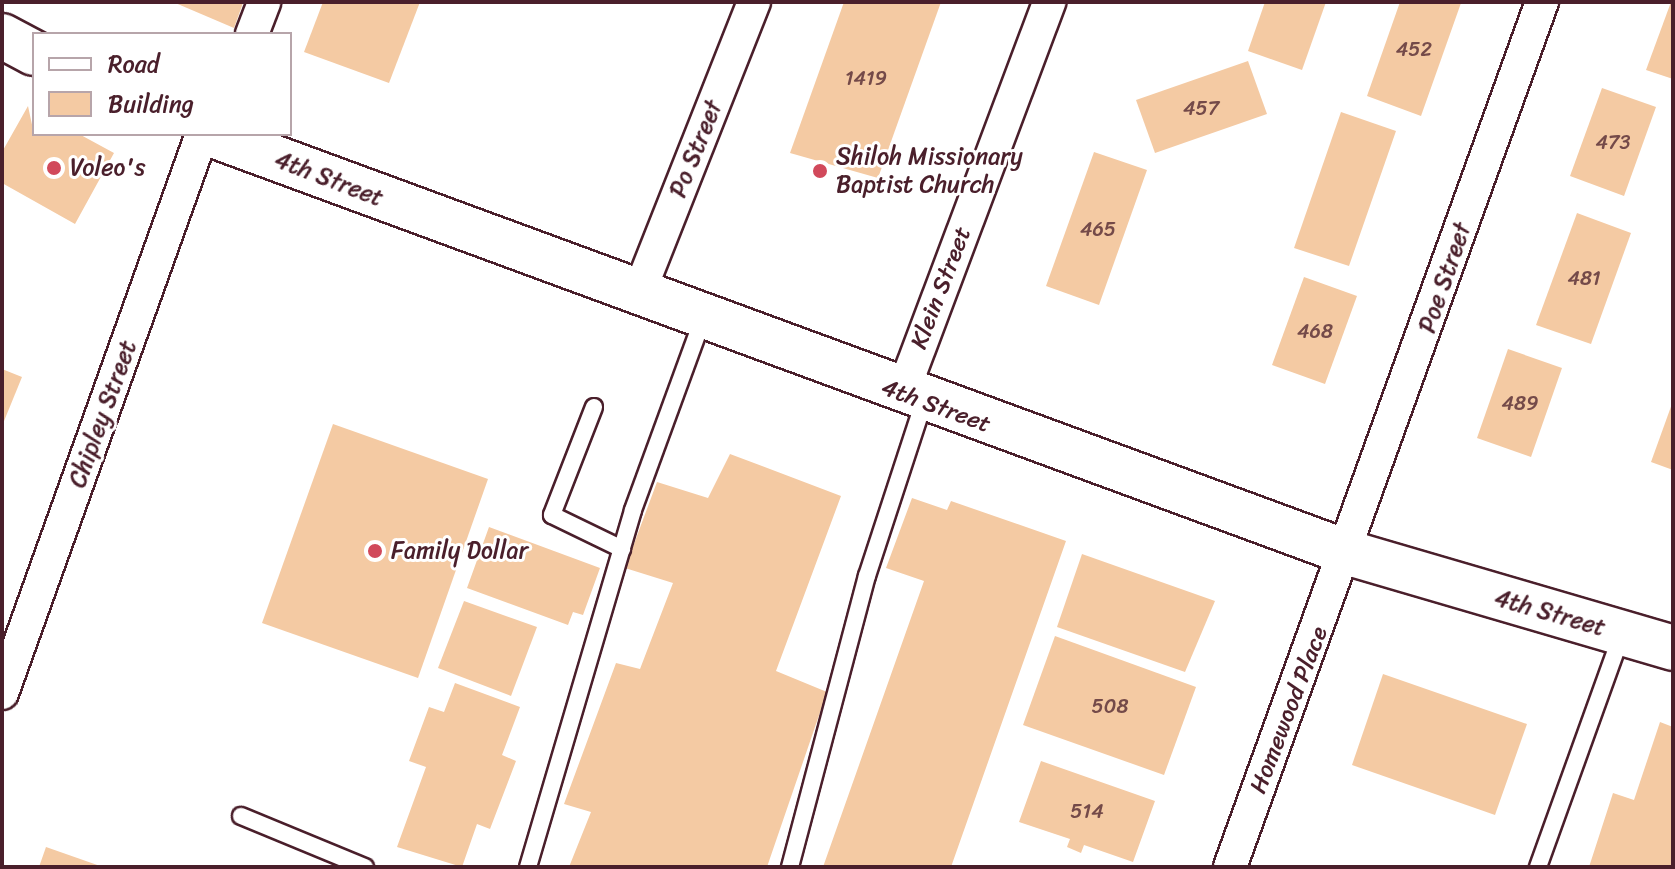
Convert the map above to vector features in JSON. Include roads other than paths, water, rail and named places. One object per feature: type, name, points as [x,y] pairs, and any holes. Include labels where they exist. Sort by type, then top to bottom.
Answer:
[{"type":"main road","points":[[2,36],[32,52]]},
{"type":"main road","name":"4th Street","points":[[214,136],[913,398],[1349,553],[1673,648]]},
{"type":"street","points":[[253,32],[264,2]]},
{"type":"street","name":"Po Street","points":[[638,295],[754,2]]},
{"type":"street","name":"Klein Street","points":[[913,398],[1049,2]]},
{"type":"street","name":"Poe Street","points":[[1349,553],[1542,2]]},
{"type":"street","name":"Chipley Street","points":[[2,693],[211,136]]},
{"type":"street","name":"Homewood Place","points":[[1230,867],[1349,553]]},
{"type":"lane","points":[[528,867],[622,549],[703,319]]},
{"type":"lane","points":[[790,867],[913,398]]},
{"type":"lane","points":[[594,407],[552,515],[622,549]]},
{"type":"lane","points":[[1538,867],[1622,634]]},
{"type":"lane","points":[[241,816],[365,867]]},
{"type":"place","name":"Voleo's","points":[[54,168]]},
{"type":"place","name":"Shiloh Missionary Baptist Church","points":[[820,171]]},
{"type":"place","name":"Family Dollar","points":[[375,551]]}]
